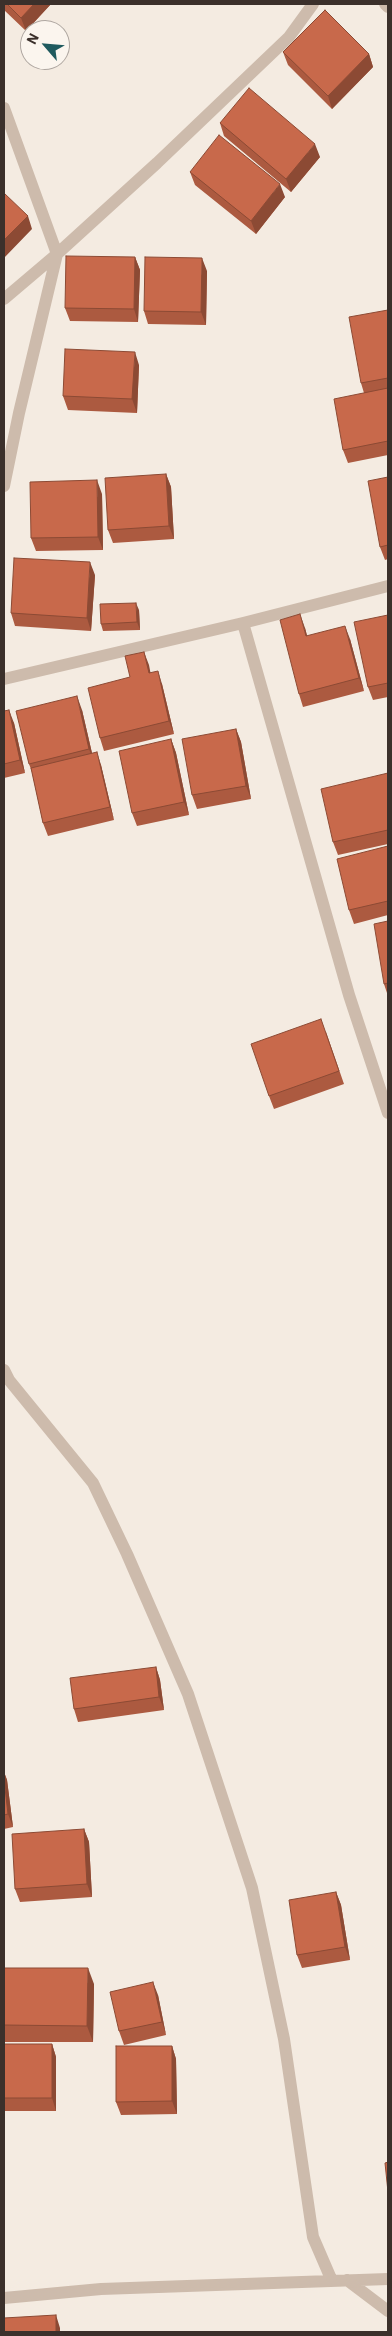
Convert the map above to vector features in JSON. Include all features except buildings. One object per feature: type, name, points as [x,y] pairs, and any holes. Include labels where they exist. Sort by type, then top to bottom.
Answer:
[{"type":"street","points":[[4,299],[57,254],[157,163],[289,37],[313,4]]},
{"type":"street","points":[[385,4],[388,7]]},
{"type":"street","points":[[4,108],[57,254],[18,413],[4,486]]},
{"type":"street","points":[[4,679],[243,623],[388,586]]},
{"type":"street","points":[[243,623],[349,995],[388,1113]]},
{"type":"street","points":[[4,1370],[8,1380],[93,1484],[127,1554],[188,1694],[252,1888],[284,2040],[313,2238],[332,2281]]},
{"type":"street","points":[[4,2298],[101,2289],[388,2279]]},
{"type":"street","points":[[347,2280],[388,2311]]}]
